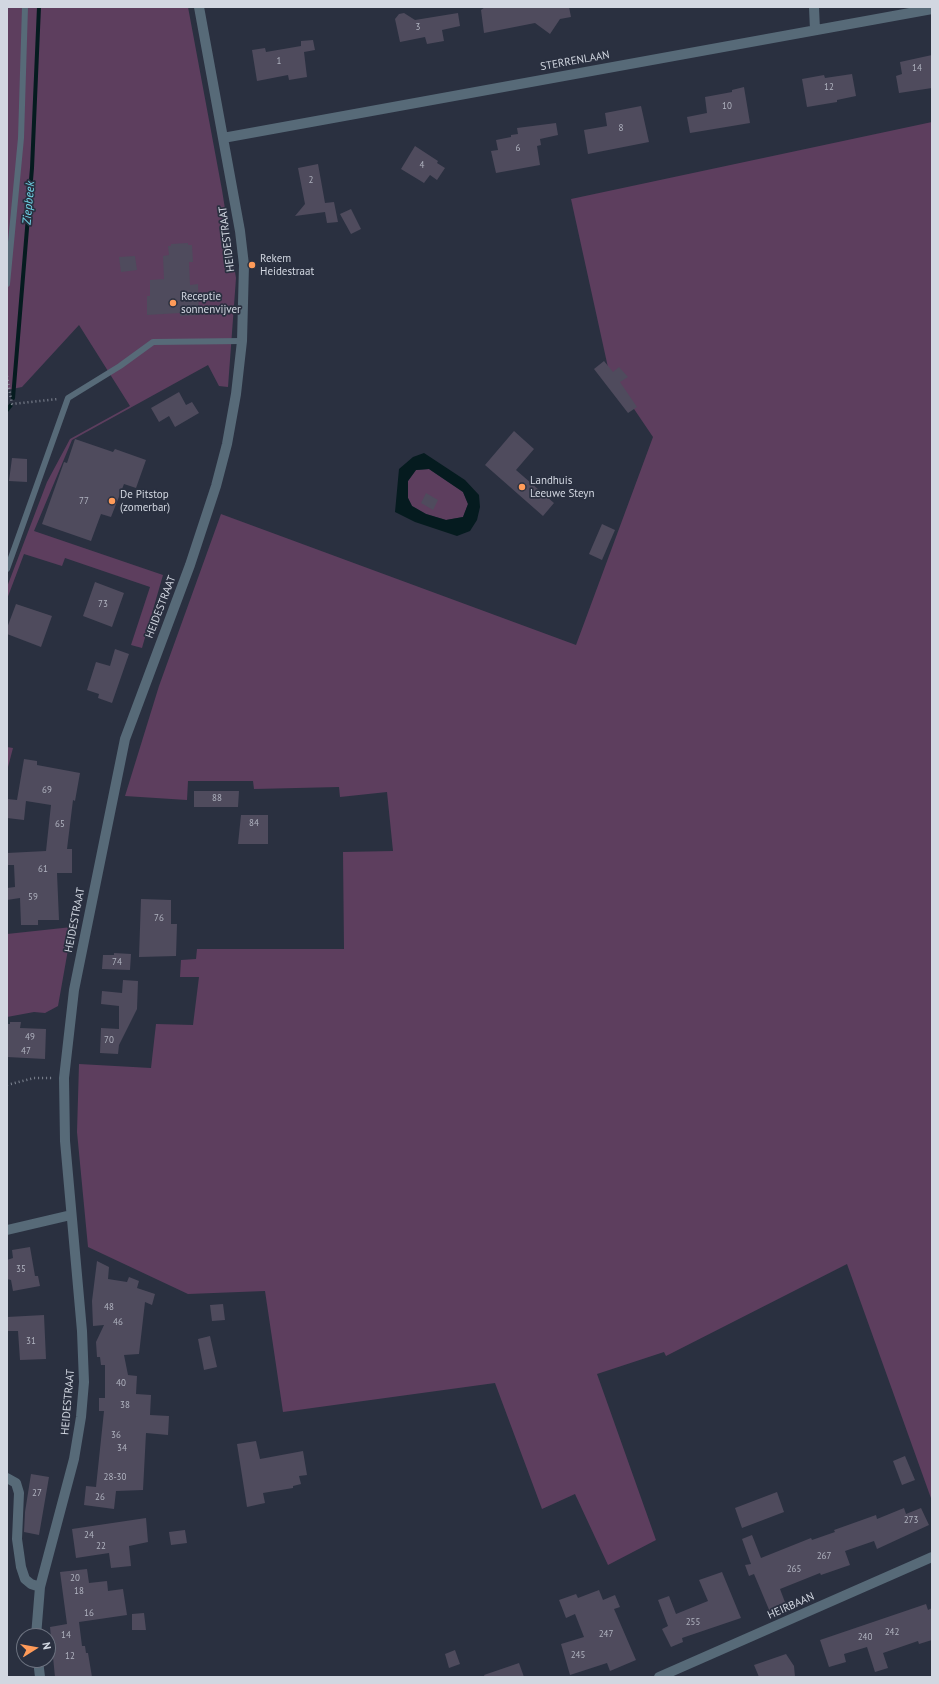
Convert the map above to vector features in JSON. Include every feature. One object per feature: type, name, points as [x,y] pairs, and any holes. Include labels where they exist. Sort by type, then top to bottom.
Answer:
[{"type":"street","name":"HEIDESTRAAT","points":[[37,1628],[40,1587],[74,1459],[82,1417],[84,1382],[82,1331],[65,1141],[64,1078],[74,990],[125,739],[190,565],[216,486],[227,444],[236,394],[242,341],[244,265],[240,231],[199,7]]},
{"type":"street","points":[[814,7],[814,30]]},
{"type":"street","name":"STERRENLAAN","points":[[223,138],[932,9]]},
{"type":"street","points":[[7,1230],[71,1215]]},
{"type":"street","points":[[7,1478],[16,1483],[20,1493],[17,1539],[25,1579],[31,1584],[40,1587]]},
{"type":"street","name":"HEIRBAAN","points":[[659,1677],[932,1557]]},
{"type":"lane","points":[[7,284],[21,138],[25,7]]},
{"type":"lane","points":[[7,569],[68,398],[120,366],[153,342],[242,341]]},
{"type":"path","points":[[7,376],[12,404],[68,398]]},
{"type":"path","points":[[7,1085],[34,1078],[64,1078]]},
{"type":"shaded area","points":[[7,7],[188,7],[222,190],[236,278],[228,387],[219,386],[208,365],[72,440],[34,531],[163,575],[142,648],[131,645],[150,587],[65,558],[62,566],[24,554],[7,599],[7,587],[47,482],[70,439],[130,406],[79,325],[22,387],[7,390]]},
{"type":"shaded area","points":[[932,122],[932,1501],[847,1264],[666,1356],[664,1352],[597,1374],[656,1540],[608,1565],[575,1494],[542,1509],[495,1383],[283,1412],[265,1291],[188,1294],[88,1247],[77,1132],[79,1064],[151,1068],[156,1024],[193,1025],[199,977],[180,977],[181,960],[196,959],[197,949],[344,949],[343,852],[393,851],[387,792],[340,797],[339,787],[254,789],[253,781],[188,781],[187,800],[125,796],[159,686],[221,514],[576,645],[653,437],[609,372],[571,199]]},
{"type":"shaded area","points":[[424,453],[465,480],[479,495],[480,507],[477,520],[470,531],[457,536],[415,522],[395,512],[399,469],[413,457]],"holes":[[[429,469],[463,492],[468,504],[463,517],[446,520],[426,514],[412,506],[408,498],[408,481],[416,470]]]},
{"type":"shaded area","points":[[429,469],[463,492],[468,504],[463,517],[446,520],[426,514],[412,506],[408,498],[408,481],[416,470]]},
{"type":"shaded area","points":[[7,747],[13,748],[8,767],[7,767]]},
{"type":"shaded area","points":[[72,927],[58,1006],[45,1013],[34,1012],[7,1017],[7,934]]},
{"type":"building","points":[[485,7],[569,7],[571,17],[560,19],[550,34],[535,23],[484,33],[481,10]]},
{"type":"building","points":[[404,13],[415,20],[458,13],[460,26],[442,30],[444,41],[427,44],[425,37],[400,42],[395,19],[399,14]]},
{"type":"building","points":[[313,40],[315,50],[304,52],[307,77],[289,80],[288,75],[257,81],[252,50],[265,48],[266,52],[301,46],[301,41]]},
{"type":"building","points":[[932,55],[932,88],[899,93],[896,76],[902,74],[900,62]]},
{"type":"building","points":[[852,74],[856,96],[837,100],[837,102],[807,107],[802,79],[824,75],[825,78]]},
{"type":"building","points":[[744,87],[750,123],[690,133],[687,117],[707,113],[705,97],[732,92],[732,90]]},
{"type":"building","points":[[641,106],[649,142],[588,154],[584,130],[607,126],[605,113]]},
{"type":"building","points":[[556,123],[558,135],[540,139],[541,145],[537,146],[540,165],[496,173],[491,151],[498,150],[496,140],[518,134],[517,128]]},
{"type":"building","points":[[415,146],[438,161],[437,163],[445,168],[437,180],[430,175],[424,183],[401,169]]},
{"type":"building","points":[[318,164],[325,203],[334,202],[338,222],[327,223],[325,212],[295,216],[305,204],[298,168]]},
{"type":"building","points":[[351,209],[361,229],[351,234],[340,214]]},
{"type":"building","points":[[188,243],[188,245],[192,245],[193,262],[189,262],[190,285],[198,284],[199,315],[180,316],[180,313],[147,315],[147,296],[150,296],[150,280],[164,279],[163,256],[169,255],[168,246],[171,246],[171,244]]},
{"type":"building","points":[[135,256],[137,270],[121,272],[119,257]]},
{"type":"building","points":[[604,361],[613,372],[619,367],[628,377],[620,382],[637,407],[628,413],[594,369]]},
{"type":"building","points":[[179,392],[186,405],[192,402],[199,413],[175,427],[169,416],[159,422],[151,408]]},
{"type":"building","name":"Landhuis Leeuwe Steyn","points":[[514,431],[534,449],[516,470],[554,503],[543,516],[485,465]]},
{"type":"building","points":[[75,439],[113,452],[115,449],[146,460],[136,488],[124,484],[111,517],[101,514],[91,541],[42,524],[64,462],[67,463]]},
{"type":"building","points":[[12,458],[27,459],[27,482],[9,481]]},
{"type":"building","points":[[426,493],[438,500],[433,510],[421,503]]},
{"type":"building","points":[[602,524],[615,530],[602,560],[589,554]]},
{"type":"building","points":[[95,582],[124,593],[112,627],[83,616]]},
{"type":"building","points":[[16,604],[52,616],[41,647],[7,634],[7,628]]},
{"type":"building","points":[[115,649],[129,654],[112,703],[98,698],[99,694],[87,690],[96,662],[110,666]]},
{"type":"building","points":[[24,759],[37,761],[37,765],[80,773],[75,801],[73,800],[67,849],[72,849],[72,873],[57,873],[59,920],[38,920],[38,925],[21,925],[20,898],[7,900],[7,888],[15,887],[14,865],[7,865],[7,853],[46,851],[51,805],[26,801],[24,820],[7,818],[7,799],[17,800]]},
{"type":"building","points":[[194,791],[239,791],[238,807],[194,807]]},
{"type":"building","points":[[241,815],[268,815],[268,844],[238,844]]},
{"type":"building","points":[[141,899],[171,900],[171,924],[177,924],[176,956],[139,957]]},
{"type":"building","points":[[114,953],[131,954],[130,970],[102,969],[103,955],[114,955]]},
{"type":"building","points":[[123,980],[138,981],[137,1009],[119,1045],[118,1054],[100,1053],[101,1028],[119,1029],[119,1006],[101,1004],[102,991],[122,993]]},
{"type":"building","points":[[10,1022],[21,1022],[20,1028],[46,1029],[45,1059],[7,1057],[7,1024],[10,1024]]},
{"type":"building","points":[[30,1247],[35,1276],[38,1276],[40,1286],[13,1291],[11,1280],[7,1279],[7,1260],[13,1258],[12,1250]]},
{"type":"building","points":[[97,1261],[109,1267],[108,1279],[127,1282],[129,1277],[139,1281],[137,1288],[155,1294],[152,1305],[145,1302],[139,1354],[124,1355],[128,1375],[137,1376],[136,1394],[151,1395],[150,1415],[169,1416],[168,1435],[146,1433],[143,1490],[116,1491],[114,1509],[84,1505],[86,1486],[96,1487],[104,1411],[99,1411],[99,1398],[105,1398],[105,1365],[101,1365],[100,1357],[97,1357],[96,1342],[104,1325],[93,1326],[92,1301]]},
{"type":"building","points":[[223,1304],[225,1320],[212,1321],[210,1305]]},
{"type":"building","points":[[44,1315],[46,1359],[20,1360],[18,1331],[8,1331],[7,1317]]},
{"type":"building","points":[[210,1336],[217,1367],[204,1370],[198,1339]]},
{"type":"building","points":[[256,1441],[260,1459],[303,1451],[307,1475],[299,1476],[301,1484],[293,1486],[293,1488],[263,1493],[265,1503],[247,1507],[237,1444]]},
{"type":"building","points":[[905,1456],[915,1480],[902,1485],[893,1461]]},
{"type":"building","points":[[31,1474],[49,1477],[39,1535],[24,1532],[25,1512]]},
{"type":"building","points":[[777,1492],[784,1512],[742,1528],[735,1508]]},
{"type":"building","points":[[904,1508],[906,1514],[921,1508],[929,1525],[877,1549],[874,1541],[845,1551],[850,1565],[821,1575],[820,1573],[780,1589],[786,1605],[770,1612],[754,1574],[749,1576],[745,1565],[751,1564],[742,1539],[752,1535],[761,1558],[811,1538],[812,1540],[835,1532],[834,1530],[876,1515],[877,1519]]},
{"type":"building","points":[[146,1518],[148,1542],[129,1546],[131,1566],[111,1568],[109,1553],[76,1558],[72,1529]]},
{"type":"building","points":[[185,1530],[187,1543],[171,1545],[169,1532]]},
{"type":"building","points":[[87,1569],[89,1583],[107,1581],[108,1591],[123,1589],[127,1615],[79,1622],[82,1646],[85,1646],[86,1653],[88,1653],[92,1677],[55,1677],[56,1628],[50,1627],[67,1624],[60,1572]]},
{"type":"building","points":[[722,1572],[741,1618],[682,1638],[683,1642],[671,1647],[662,1629],[668,1626],[658,1600],[669,1596],[676,1614],[708,1601],[699,1580]]},
{"type":"building","points":[[599,1590],[603,1600],[615,1595],[620,1607],[614,1609],[636,1660],[610,1671],[607,1663],[570,1675],[561,1644],[584,1637],[575,1614],[566,1618],[559,1600],[576,1594],[578,1598]]},
{"type":"building","points":[[926,1604],[928,1610],[932,1608],[932,1640],[919,1644],[918,1641],[883,1653],[888,1668],[875,1672],[867,1647],[844,1654],[846,1662],[829,1667],[820,1640]]},
{"type":"building","points":[[144,1613],[146,1630],[132,1630],[132,1614]]},
{"type":"building","points":[[455,1650],[460,1664],[449,1668],[445,1654]]},
{"type":"building","points":[[786,1654],[794,1666],[795,1677],[759,1677],[754,1665]]},
{"type":"building","points":[[519,1663],[524,1677],[485,1677],[484,1675]]},
{"type":"waterway","name":"Ziepbeek","points":[[13,398],[32,168],[39,7]]},
{"type":"waterway","name":"Ziepbeek","points":[[7,410],[11,405]]},
{"type":"place","name":"Rekem Heidestraat","points":[[252,265]]},
{"type":"place","name":"Receptie sonnenvijver","points":[[173,303]]},
{"type":"place","name":"Landhuis Leeuwe Steyn","points":[[522,487]]},
{"type":"place","name":"De Pitstop (zomerbar)","points":[[112,501]]}]
